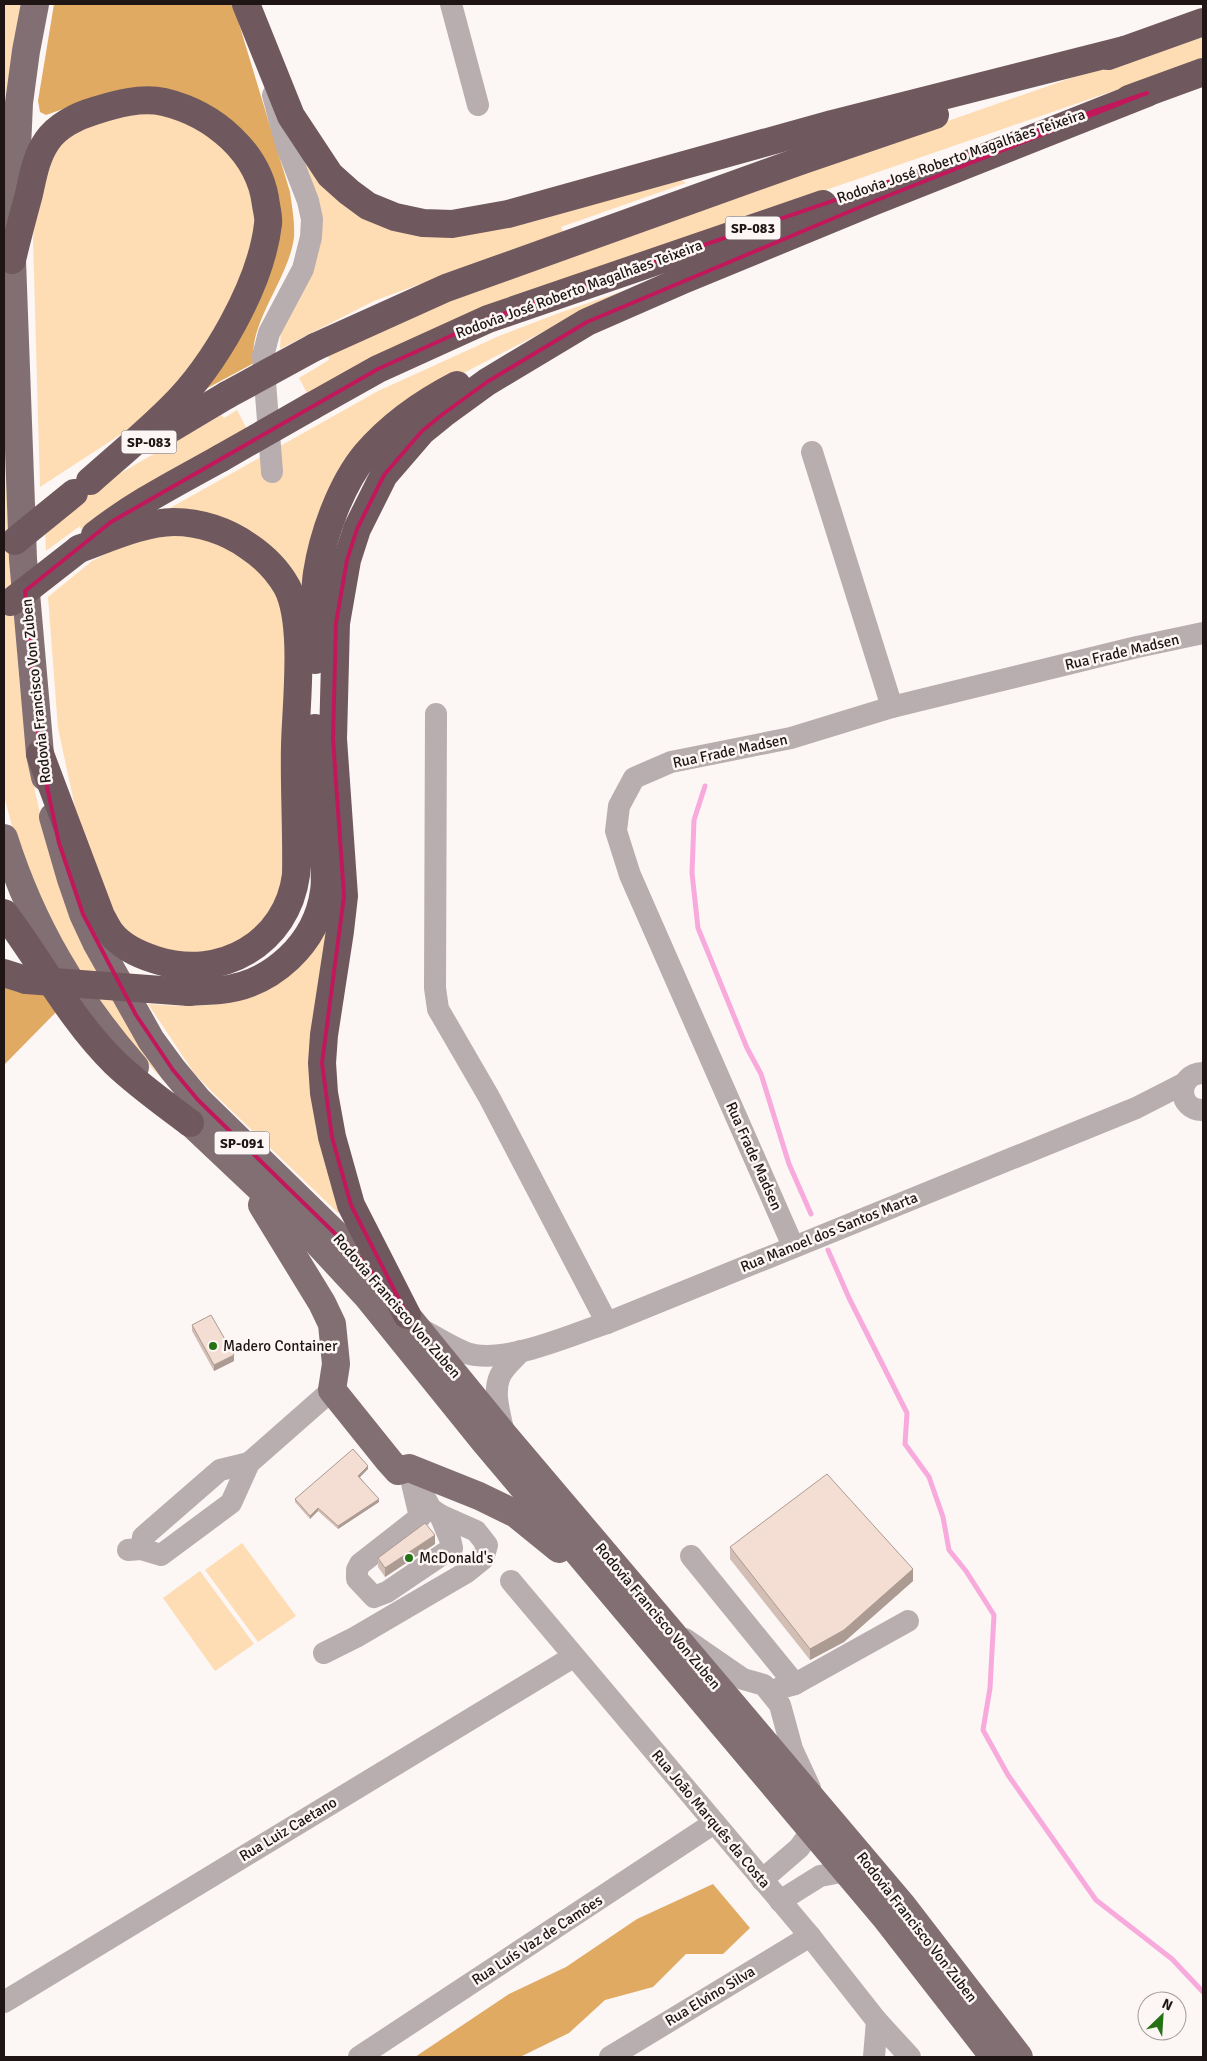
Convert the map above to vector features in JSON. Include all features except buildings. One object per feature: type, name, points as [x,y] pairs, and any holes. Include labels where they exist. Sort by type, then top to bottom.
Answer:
[{"type":"highway","points":[[247,8],[291,116],[330,174],[349,192],[368,206],[395,218],[422,223],[452,224],[508,214],[832,124],[1124,50]]},
{"type":"highway","name":"SP-083","points":[[4,550],[82,487],[149,442],[227,395],[315,348],[446,288],[803,160],[1203,22]]},
{"type":"highway","name":"Rodovia José Roberto Magalhães Teixeira","points":[[4,608],[111,522],[141,503],[378,369],[488,319],[1147,93],[1203,72]]},
{"type":"highway","points":[[15,977],[190,992],[221,990],[268,975],[292,956],[307,937],[318,916],[325,890],[315,768],[315,615],[317,574],[325,537],[337,505],[350,480],[366,454],[415,410],[444,391],[516,353],[683,280],[1147,93]]},
{"type":"highway","points":[[12,260],[37,161],[48,140],[64,125],[85,114],[115,104],[138,100],[163,102],[204,117],[223,130],[240,147],[254,168],[265,193],[268,222],[260,263],[237,314],[211,359],[172,408],[82,487]]},
{"type":"highway","points":[[412,1321],[351,1204],[332,1137],[324,1092],[322,1063],[324,1035],[344,896],[333,739],[336,623],[340,592],[357,528],[370,501],[384,475],[422,431],[487,382],[587,322]]},
{"type":"highway","points":[[40,754],[101,916],[112,934],[128,947],[145,957],[166,964],[186,966],[219,962],[235,958],[252,948],[265,938],[282,916],[294,890],[296,842],[295,748],[298,640],[294,608],[287,588],[257,552],[237,538],[219,530],[196,524],[173,522],[156,524],[79,548]]},
{"type":"highway","points":[[4,913],[96,1041],[116,1064],[190,1123]]},
{"type":"main road","name":"Rodovia Francisco Von Zuben","points":[[35,4],[19,103],[12,260],[23,559],[40,754],[60,844],[83,914],[97,944],[151,1040],[198,1100],[358,1256],[504,1435],[655,1627],[816,1818],[902,1905],[1019,2057]]},
{"type":"main road","name":"Rodovia Francisco Von Zuben","points":[[4,838],[29,908],[55,956],[85,1004],[112,1040],[139,1071],[190,1123],[316,1241],[367,1296],[484,1441],[655,1627]]},
{"type":"main road","points":[[234,1165],[279,1230],[322,1302],[332,1324],[336,1364],[332,1390],[398,1471],[409,1468],[479,1496],[516,1514],[655,1627]]},
{"type":"main road","name":"Rodovia Francisco Von Zuben","points":[[816,1818],[846,1870],[886,1917],[994,2057]]},
{"type":"street","points":[[450,4],[478,105]]},
{"type":"street","points":[[247,8],[286,144],[308,202],[312,219],[311,237],[303,269],[269,333],[263,356],[272,472]]},
{"type":"street","points":[[812,452],[892,707]]},
{"type":"street","name":"Rua Frade Madsen","points":[[793,1246],[630,875],[616,831],[619,806],[634,778],[671,762],[791,738],[892,707],[1137,647],[1203,633]]},
{"type":"street","points":[[436,714],[435,988],[438,1009],[489,1097],[607,1323]]},
{"type":"street","points":[[1194,1078],[1182,1092],[1185,1101],[1200,1110]]},
{"type":"street","name":"Rua Manoel dos Santos Marta","points":[[412,1321],[473,1355],[488,1356],[521,1351],[607,1323],[1136,1108],[1194,1078]]},
{"type":"street","name":"Rua Manoel dos Santos Marta","points":[[1136,1108],[1200,1110]]},
{"type":"street","points":[[504,1435],[497,1399],[497,1387],[500,1374],[521,1351]]},
{"type":"street","points":[[248,1463],[220,1470],[143,1537],[134,1549],[162,1556],[231,1503],[248,1463],[332,1390]]},
{"type":"street","points":[[424,1474],[412,1483],[420,1517],[360,1564],[357,1570],[357,1579],[374,1597],[387,1592],[452,1548],[440,1515]]},
{"type":"street","points":[[324,1654],[455,1580],[483,1559],[487,1545],[476,1532],[431,1509],[419,1488],[424,1474]]},
{"type":"street","points":[[691,1556],[795,1684]]},
{"type":"street","name":"Rua João Marquês da Costa","points":[[510,1582],[810,1936],[877,2021],[910,2057]]},
{"type":"street","points":[[772,1695],[782,1687],[795,1684],[908,1621]]},
{"type":"street","points":[[655,1627],[743,1679],[764,1685],[780,1705],[792,1749],[816,1818],[799,1848],[762,1880]]},
{"type":"street","name":"Rua Luiz Caetano","points":[[4,2002],[573,1656]]},
{"type":"street","name":"Rua Luís Vaz de Camões","points":[[360,2057],[714,1823]]},
{"type":"street","points":[[780,1901],[820,1876],[846,1870]]},
{"type":"street","name":"Rua Elvino Silva","points":[[610,2057],[810,1936]]},
{"type":"street","points":[[874,2057],[877,2021]]},
{"type":"highlighted area","points":[[1147,93],[872,202],[587,322],[487,382],[443,414],[422,431],[384,475],[357,529],[347,560],[336,623],[333,739],[344,896],[322,1063],[332,1137],[351,1205],[407,1315],[358,1256],[198,1100],[173,1070],[136,1015],[83,914],[59,843],[40,754],[25,591],[111,522],[378,369],[488,319]]},
{"type":"shaded area","points":[[4,4],[23,4],[4,172]]},
{"type":"shaded area","points":[[54,4],[233,4],[290,192],[294,220],[294,237],[285,269],[262,317],[254,348],[254,363],[202,391],[274,247],[226,122],[77,104],[46,115],[40,112],[38,101]]},
{"type":"shaded area","points":[[1203,32],[1203,60],[539,289],[308,395],[299,378],[329,360],[328,355],[413,313],[753,189]]},
{"type":"shaded area","points":[[154,109],[203,125],[247,170],[260,233],[219,332],[146,418],[40,487],[33,237],[38,191],[54,152],[82,124]]},
{"type":"shaded area","points":[[288,131],[387,225],[676,176],[686,183],[561,227],[564,234],[426,286],[420,284],[374,301],[280,349],[281,327],[310,267]]},
{"type":"shaded area","points":[[629,289],[427,392],[376,433],[306,610],[283,569],[154,517],[378,391],[499,336]]},
{"type":"shaded area","points":[[4,367],[18,661],[29,760],[43,826],[167,1077],[164,1081],[126,1040],[54,935],[16,841],[4,796]]},
{"type":"shaded area","points":[[237,410],[247,429],[93,520],[81,529],[80,526],[46,551],[45,529],[87,498],[88,492],[221,415],[224,418]]},
{"type":"shaded area","points":[[188,532],[239,550],[273,586],[286,619],[287,882],[260,932],[208,956],[154,952],[114,920],[82,840],[58,728],[48,597],[92,561],[141,536]]},
{"type":"shaded area","points":[[327,922],[343,1204],[338,1213],[194,1073],[148,1004],[182,1006],[226,1003],[238,1000]]},
{"type":"shaded area","points":[[4,983],[54,996],[60,1008],[4,1065]]},
{"type":"shaded area","points":[[242,1543],[296,1616],[258,1642],[205,1570]]},
{"type":"shaded area","points":[[200,1571],[254,1644],[215,1671],[163,1598]]},
{"type":"shaded area","points":[[713,1884],[750,1928],[723,1954],[686,1954],[653,1987],[605,2000],[569,2033],[520,2057],[415,2057],[509,1994],[566,1967],[637,1919]]},
{"type":"waterway","points":[[705,786],[694,820],[692,873],[698,928],[747,1048],[761,1074],[789,1164],[811,1214]]},
{"type":"waterway","points":[[828,1250],[849,1298],[907,1413],[905,1444],[929,1477],[943,1517],[949,1550],[966,1571],[994,1615],[990,1688],[983,1730],[1008,1775],[1096,1900],[1172,1959],[1203,1992]]},
{"type":"place","name":"Madero Container","points":[[213,1346]]},
{"type":"place","name":"McDonald's","points":[[409,1558]]}]
